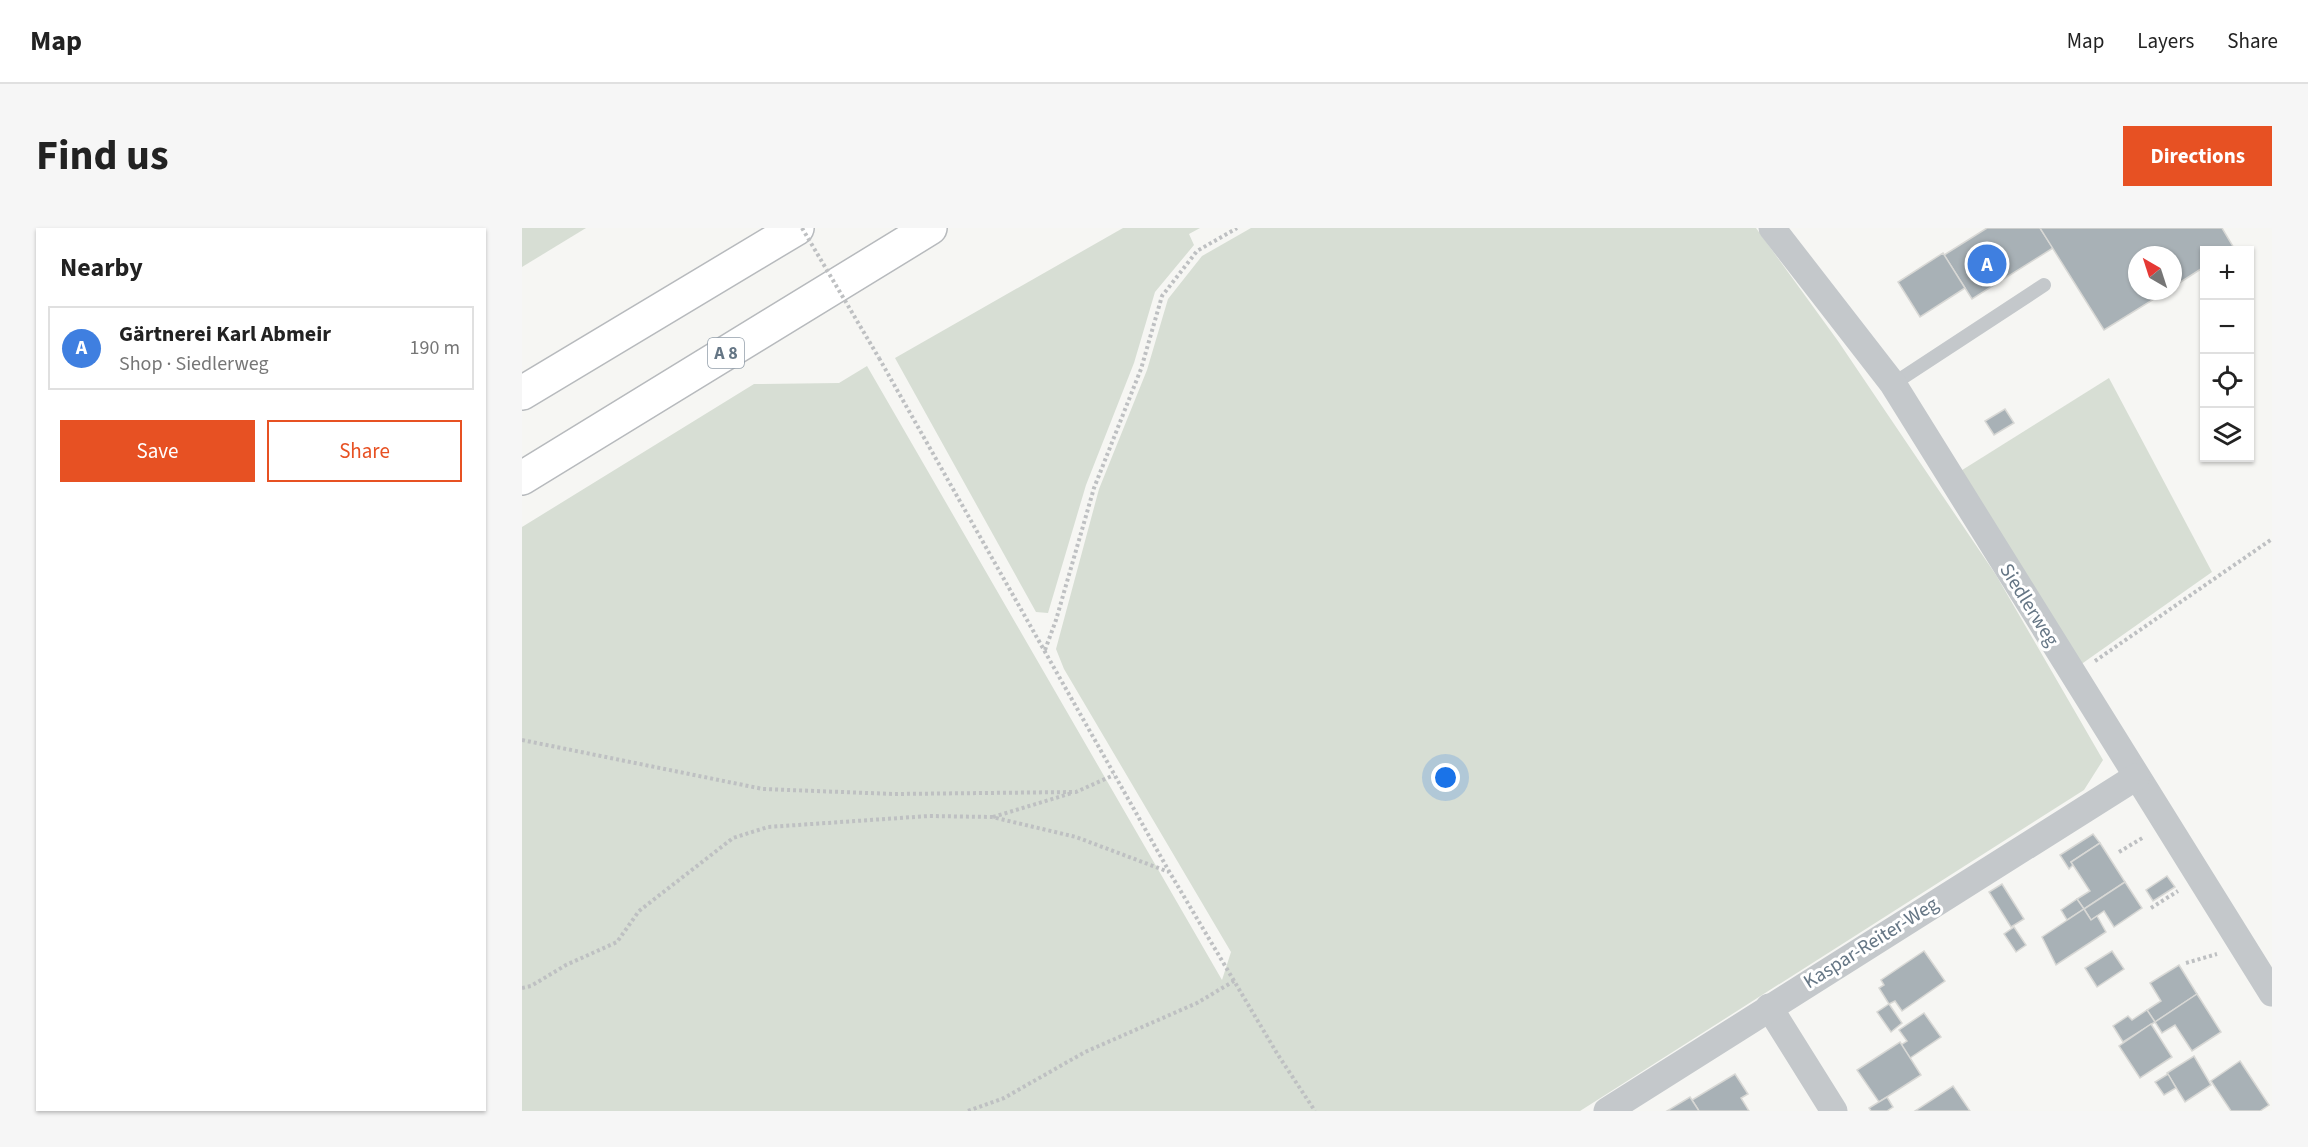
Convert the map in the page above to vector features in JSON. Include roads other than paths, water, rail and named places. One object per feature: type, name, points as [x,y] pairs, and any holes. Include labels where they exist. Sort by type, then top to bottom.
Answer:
[{"type":"highway","points":[[522,393],[797,228]]},
{"type":"highway","name":"A 8","points":[[522,478],[930,228]]},
{"type":"street","name":"Siedlerweg","points":[[1772,228],[1893,384],[2272,993]]},
{"type":"street","name":"Kaspar-Reiter-Weg","points":[[1607,1111],[2136,777]]},
{"type":"street","points":[[1769,1007],[1834,1111]]},
{"type":"lane","points":[[1893,384],[2044,285]]},
{"type":"place","name":"Gärtnerei Karl Abmeir","points":[[1987,264]]}]
